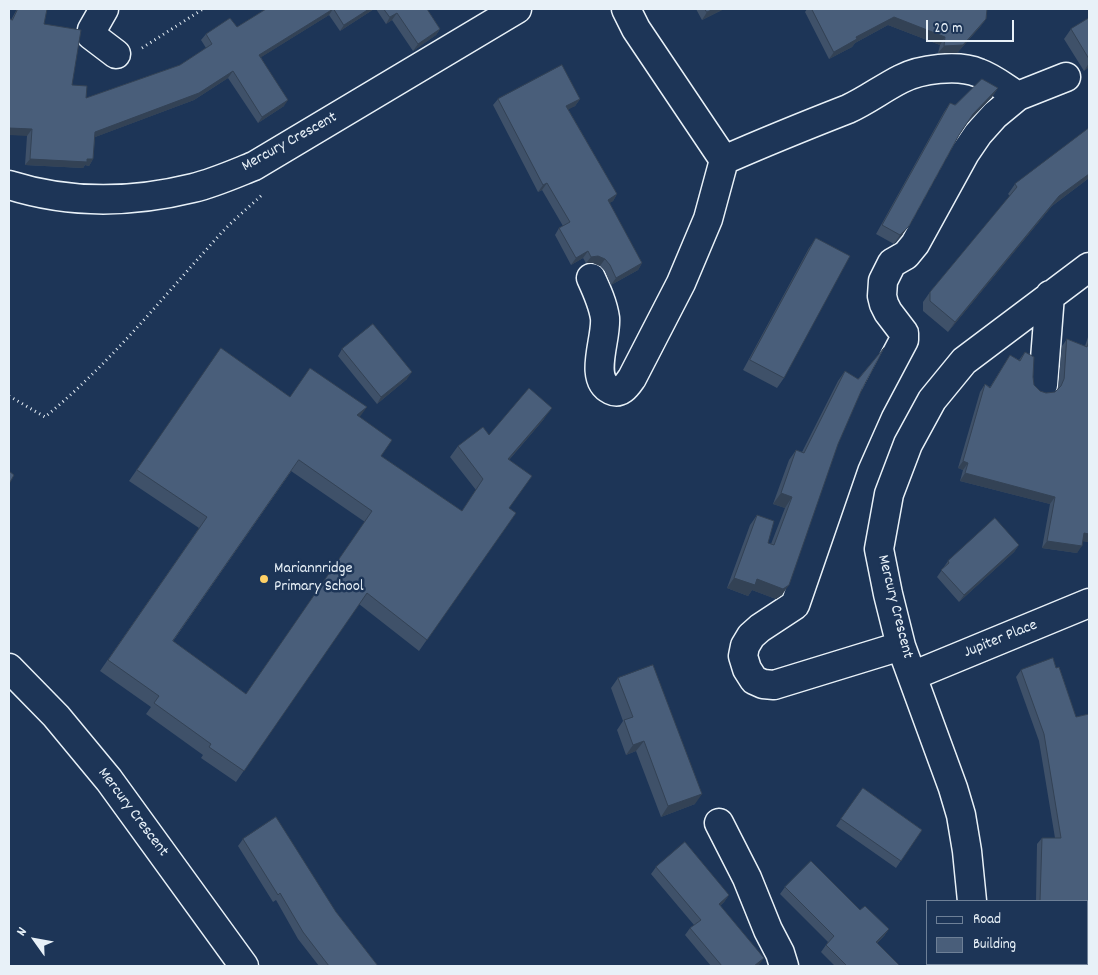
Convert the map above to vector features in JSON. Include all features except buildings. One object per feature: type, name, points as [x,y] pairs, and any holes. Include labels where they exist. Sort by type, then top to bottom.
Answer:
[{"type":"street","points":[[104,9],[91,35],[116,54]]},
{"type":"street","name":"Mercury Crescent","points":[[9,185],[60,197],[95,200],[136,198],[193,188],[218,180],[254,166],[517,9]]},
{"type":"street","points":[[592,278],[605,318],[599,375],[605,386],[614,392],[627,386],[632,378],[681,283],[708,219],[724,160],[636,29],[626,9]]},
{"type":"street","points":[[724,160],[821,118],[849,108],[916,72],[930,69],[962,69],[977,72],[1018,96]]},
{"type":"street","points":[[901,646],[774,686],[754,680],[747,669],[743,656],[745,646],[751,636],[795,605],[848,453],[904,340],[904,333],[888,312],[882,296],[883,281],[892,263],[906,254],[915,244],[965,153],[978,134],[995,115],[1018,96],[1066,77]]},
{"type":"street","name":"Mercury Crescent","points":[[972,900],[961,816],[953,788],[901,646],[888,594],[879,549],[889,494],[908,444],[932,400],[964,360],[1089,266]]},
{"type":"street","points":[[1043,385],[1050,295]]},
{"type":"street","name":"Jupiter Place","points":[[912,676],[1089,603]]},
{"type":"street","name":"Mercury Crescent","points":[[9,668],[56,716],[109,780],[244,966]]},
{"type":"street","points":[[719,823],[747,878],[784,966]]},
{"type":"path","points":[[116,54],[121,58],[128,57],[203,9]]},
{"type":"path","points":[[9,396],[45,416],[70,396],[103,364],[225,229],[268,189]]},
{"type":"place","name":"Mariannridge Primary School","points":[[264,579]]}]
